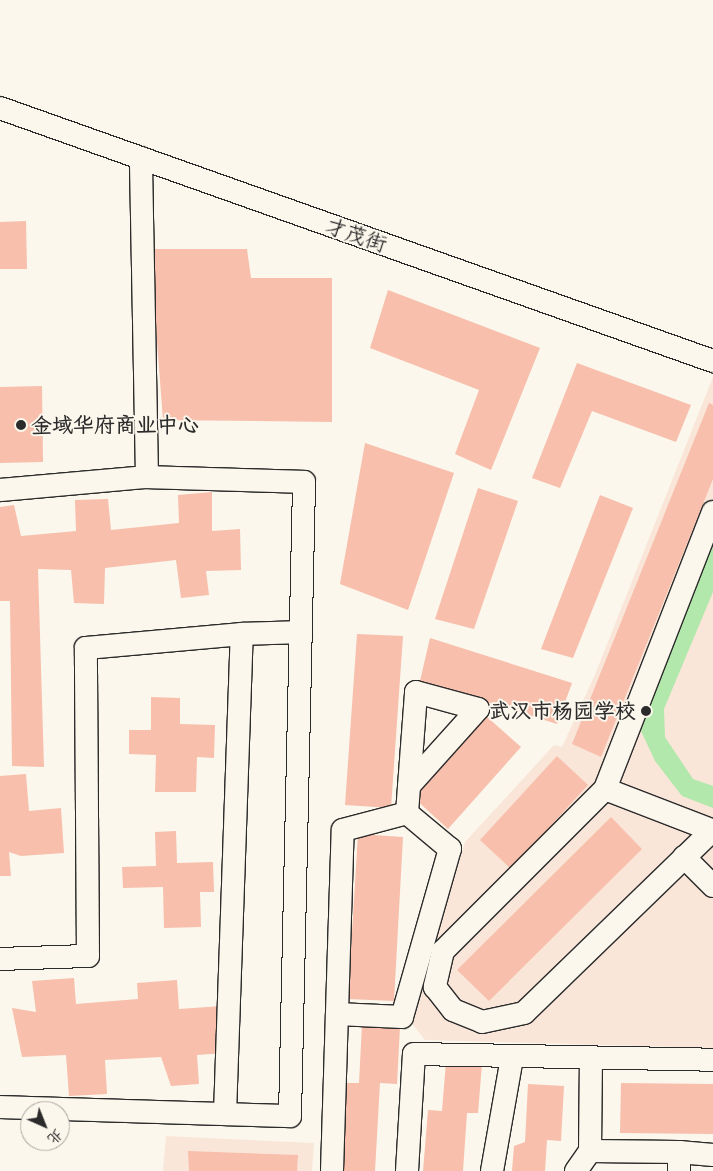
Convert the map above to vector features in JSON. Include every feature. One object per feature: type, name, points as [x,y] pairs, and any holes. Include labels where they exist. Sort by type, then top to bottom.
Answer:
[{"type":"street","name":"才茂街","points":[[0,108],[713,361]]},
{"type":"street","points":[[141,158],[148,478]]},
{"type":"street","points":[[0,490],[148,478],[304,482],[290,1116],[0,1107]]},
{"type":"street","points":[[605,789],[712,830],[524,1013],[482,1022],[453,1010],[435,987],[443,951],[605,789],[713,512]]},
{"type":"street","points":[[0,959],[88,956],[86,648],[242,634],[301,632]]},
{"type":"street","points":[[225,1114],[242,634]]},
{"type":"street","points":[[407,814],[409,786]]},
{"type":"street","points":[[332,1171],[343,830],[407,814]]},
{"type":"street","points":[[337,1014],[402,1017],[450,849],[407,814]]},
{"type":"street","points":[[684,857],[713,886]]},
{"type":"street","points":[[407,1171],[414,1054],[591,1060],[713,1060]]},
{"type":"street","points":[[492,1171],[512,1057]]},
{"type":"street","points":[[576,1171],[590,1151],[591,1060]]},
{"type":"street","points":[[590,1151],[679,1162],[713,1155]]},
{"type":"shaded area","name":"武汉市杨园学校","points":[[713,377],[713,1048],[425,1040],[411,1022],[465,842],[554,745],[562,747],[594,677]]},
{"type":"shaded area","points":[[166,1136],[314,1143],[312,1171],[163,1171]]},
{"type":"green space","points":[[713,539],[713,592],[664,709],[665,737],[693,779],[713,786],[713,808],[682,796],[655,761],[641,731],[641,715]]},
{"type":"building","points":[[26,221],[27,269],[0,269],[0,222]]},
{"type":"building","points":[[150,249],[247,249],[251,278],[332,278],[332,422],[163,420]]},
{"type":"building","points":[[388,290],[540,348],[491,470],[455,454],[479,390],[370,348]]},
{"type":"building","points":[[577,363],[691,405],[676,442],[592,411],[560,488],[532,478]]},
{"type":"building","name":"金域华府商业中心","points":[[42,386],[43,462],[0,463],[0,387]]},
{"type":"building","points":[[709,403],[713,405],[713,479],[601,757],[572,744]]},
{"type":"building","points":[[365,443],[454,473],[408,610],[340,584]]},
{"type":"building","points":[[478,488],[518,501],[474,629],[435,619]]},
{"type":"building","points":[[212,492],[212,531],[240,529],[241,570],[206,571],[209,595],[181,598],[176,560],[105,568],[104,604],[74,603],[71,570],[38,569],[44,767],[12,766],[10,601],[0,601],[0,507],[14,505],[21,536],[76,531],[75,500],[108,499],[111,530],[179,523],[178,495]]},
{"type":"building","points":[[600,495],[633,508],[573,658],[541,649]]},
{"type":"building","points":[[357,634],[403,636],[391,808],[345,805]]},
{"type":"building","points":[[430,638],[572,683],[557,724],[420,681]]},
{"type":"building","points":[[151,697],[180,698],[180,724],[215,725],[214,758],[197,757],[196,792],[155,792],[156,755],[129,754],[129,730],[151,730]]},
{"type":"building","points":[[486,716],[521,747],[448,829],[414,798]]},
{"type":"building","points":[[557,756],[588,785],[511,869],[480,840]]},
{"type":"building","points":[[26,774],[29,811],[61,808],[64,853],[21,856],[9,852],[11,876],[0,876],[0,776]]},
{"type":"building","points":[[611,817],[642,849],[489,1001],[457,970]]},
{"type":"building","points":[[176,831],[177,863],[213,862],[214,892],[200,892],[201,927],[164,928],[163,887],[123,888],[122,867],[156,866],[155,832]]},
{"type":"building","points":[[358,834],[403,837],[394,1001],[348,999]]},
{"type":"building","points":[[74,978],[76,1004],[138,999],[137,983],[177,980],[179,1009],[222,1006],[225,1053],[197,1055],[199,1084],[171,1086],[161,1057],[105,1060],[107,1094],[69,1096],[66,1055],[22,1057],[12,1008],[36,1012],[32,981]]},
{"type":"building","points":[[362,1025],[400,1027],[397,1084],[380,1083],[375,1171],[339,1171],[344,1083],[359,1083]]},
{"type":"building","points":[[446,1062],[482,1064],[478,1113],[467,1113],[463,1171],[423,1171],[428,1110],[442,1111]]},
{"type":"building","points":[[621,1083],[713,1084],[713,1134],[620,1133]]},
{"type":"building","points":[[528,1084],[564,1086],[561,1141],[547,1140],[545,1171],[512,1171],[514,1146],[525,1142]]},
{"type":"building","points":[[188,1151],[298,1155],[297,1171],[189,1171]]},
{"type":"place","name":"金域华府商业中心","points":[[21,425]]},
{"type":"place","name":"武汉市杨园学校","points":[[646,711]]}]
